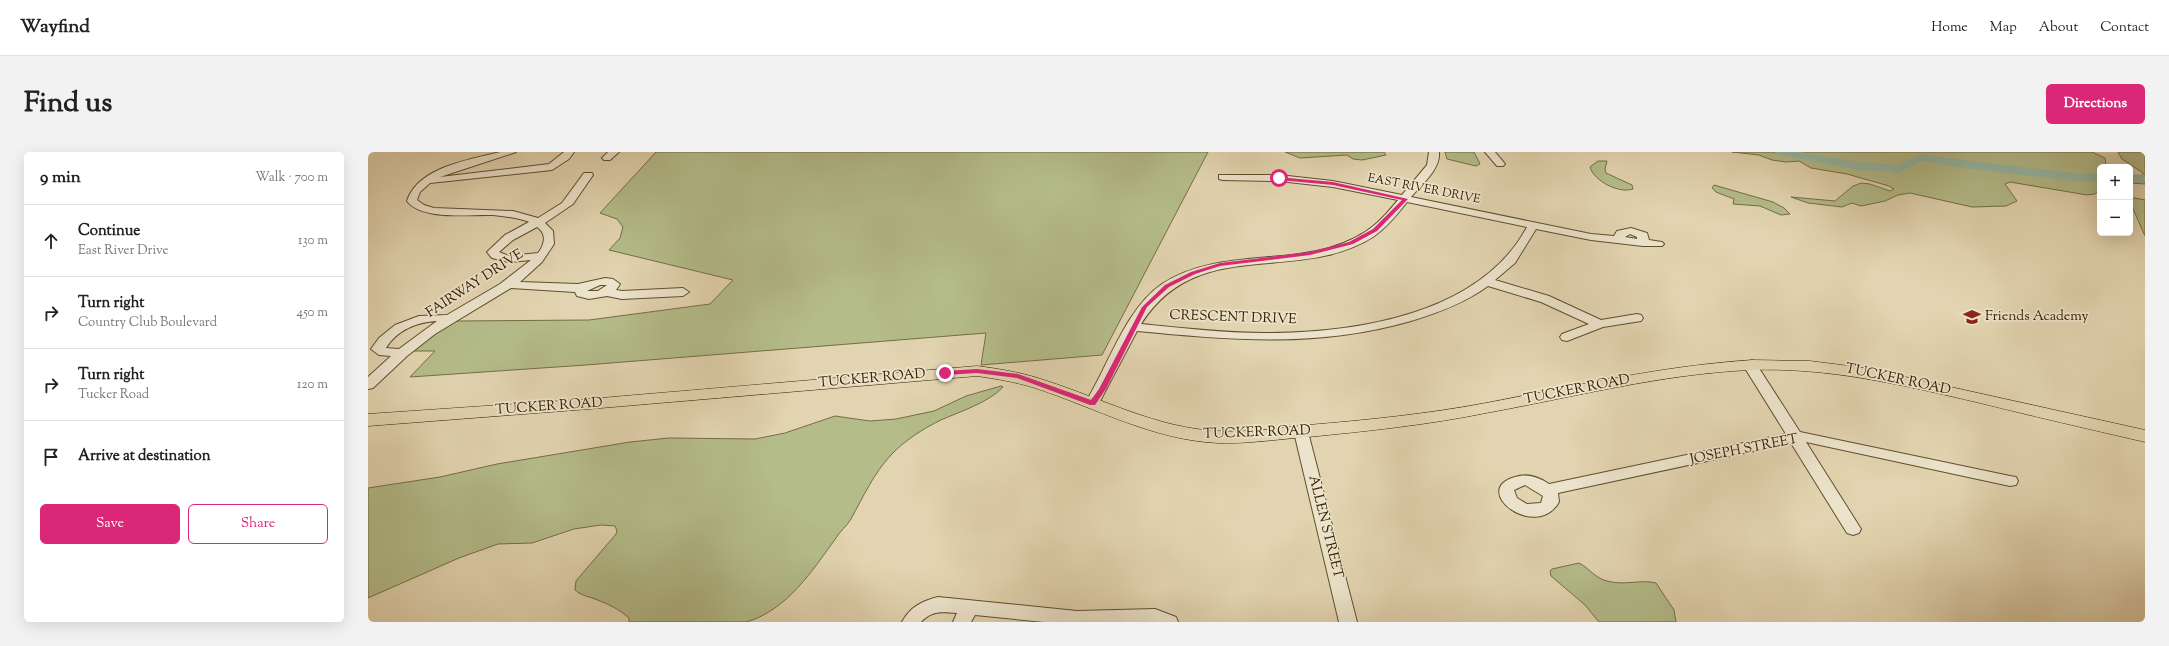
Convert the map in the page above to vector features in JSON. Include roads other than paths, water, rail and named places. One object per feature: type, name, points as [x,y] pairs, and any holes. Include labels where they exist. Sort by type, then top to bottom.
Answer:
[{"type":"main road","name":"TUCKER ROAD","points":[[368,420],[617,402],[967,371],[1018,376],[1142,422],[1190,434],[1232,436],[1301,432],[1417,420],[1668,372],[1750,365],[1801,365],[1869,372],[2145,436]]},
{"type":"street","points":[[512,152],[452,169],[426,181],[416,190],[412,199],[415,205],[422,208],[444,211],[502,212],[522,215],[539,222]]},
{"type":"street","points":[[426,181],[552,167],[566,158],[569,152]]},
{"type":"street","points":[[1092,403],[1102,389],[1145,307],[1167,286],[1184,277],[1220,265],[1310,254],[1351,243],[1375,230],[1405,199],[1434,162],[1434,152]]},
{"type":"street","points":[[1490,152],[1500,164]]},
{"type":"street","name":"EAST RIVER DRIVE","points":[[1223,177],[1266,173],[1333,184],[1533,225],[1618,240],[1658,244]]},
{"type":"street","points":[[541,256],[504,259],[493,254],[495,250],[525,228],[539,222],[566,205],[588,175]]},
{"type":"street","name":"FAIRWAY DRIVE","points":[[368,385],[400,353],[422,336],[529,269],[548,247],[550,236],[548,231],[539,222]]},
{"type":"street","name":"CRESCENT DRIVE","points":[[1134,327],[1250,336],[1325,334],[1382,324],[1429,310],[1457,299],[1487,282],[1512,258],[1533,225]]},
{"type":"street","points":[[506,284],[580,288],[599,281],[614,284],[614,286],[605,292],[636,295],[683,292]]},
{"type":"street","points":[[1487,282],[1545,299],[1600,324]]},
{"type":"street","points":[[400,353],[384,352],[378,349],[381,343],[400,327],[417,319],[432,317],[449,319]]},
{"type":"street","points":[[1567,337],[1600,324],[1637,318]]},
{"type":"street","points":[[1750,365],[1853,529]]},
{"type":"street","name":"ALLEN STREET","points":[[1301,432],[1348,622]]},
{"type":"street","name":"JOSEPH STREET","points":[[1548,490],[1795,437],[1806,437],[2010,481]]},
{"type":"street","points":[[911,622],[916,614],[926,607],[938,604],[965,615],[1089,618],[1143,615],[1155,616],[1169,622]]},
{"type":"waterway","points":[[1781,152],[1852,165],[1898,169],[1922,157],[1947,162],[2074,177],[2097,178]]},
{"type":"waterway","points":[[2133,178],[2145,179]]},
{"type":"place","name":"Friends Academy","points":[[1972,317]]}]
